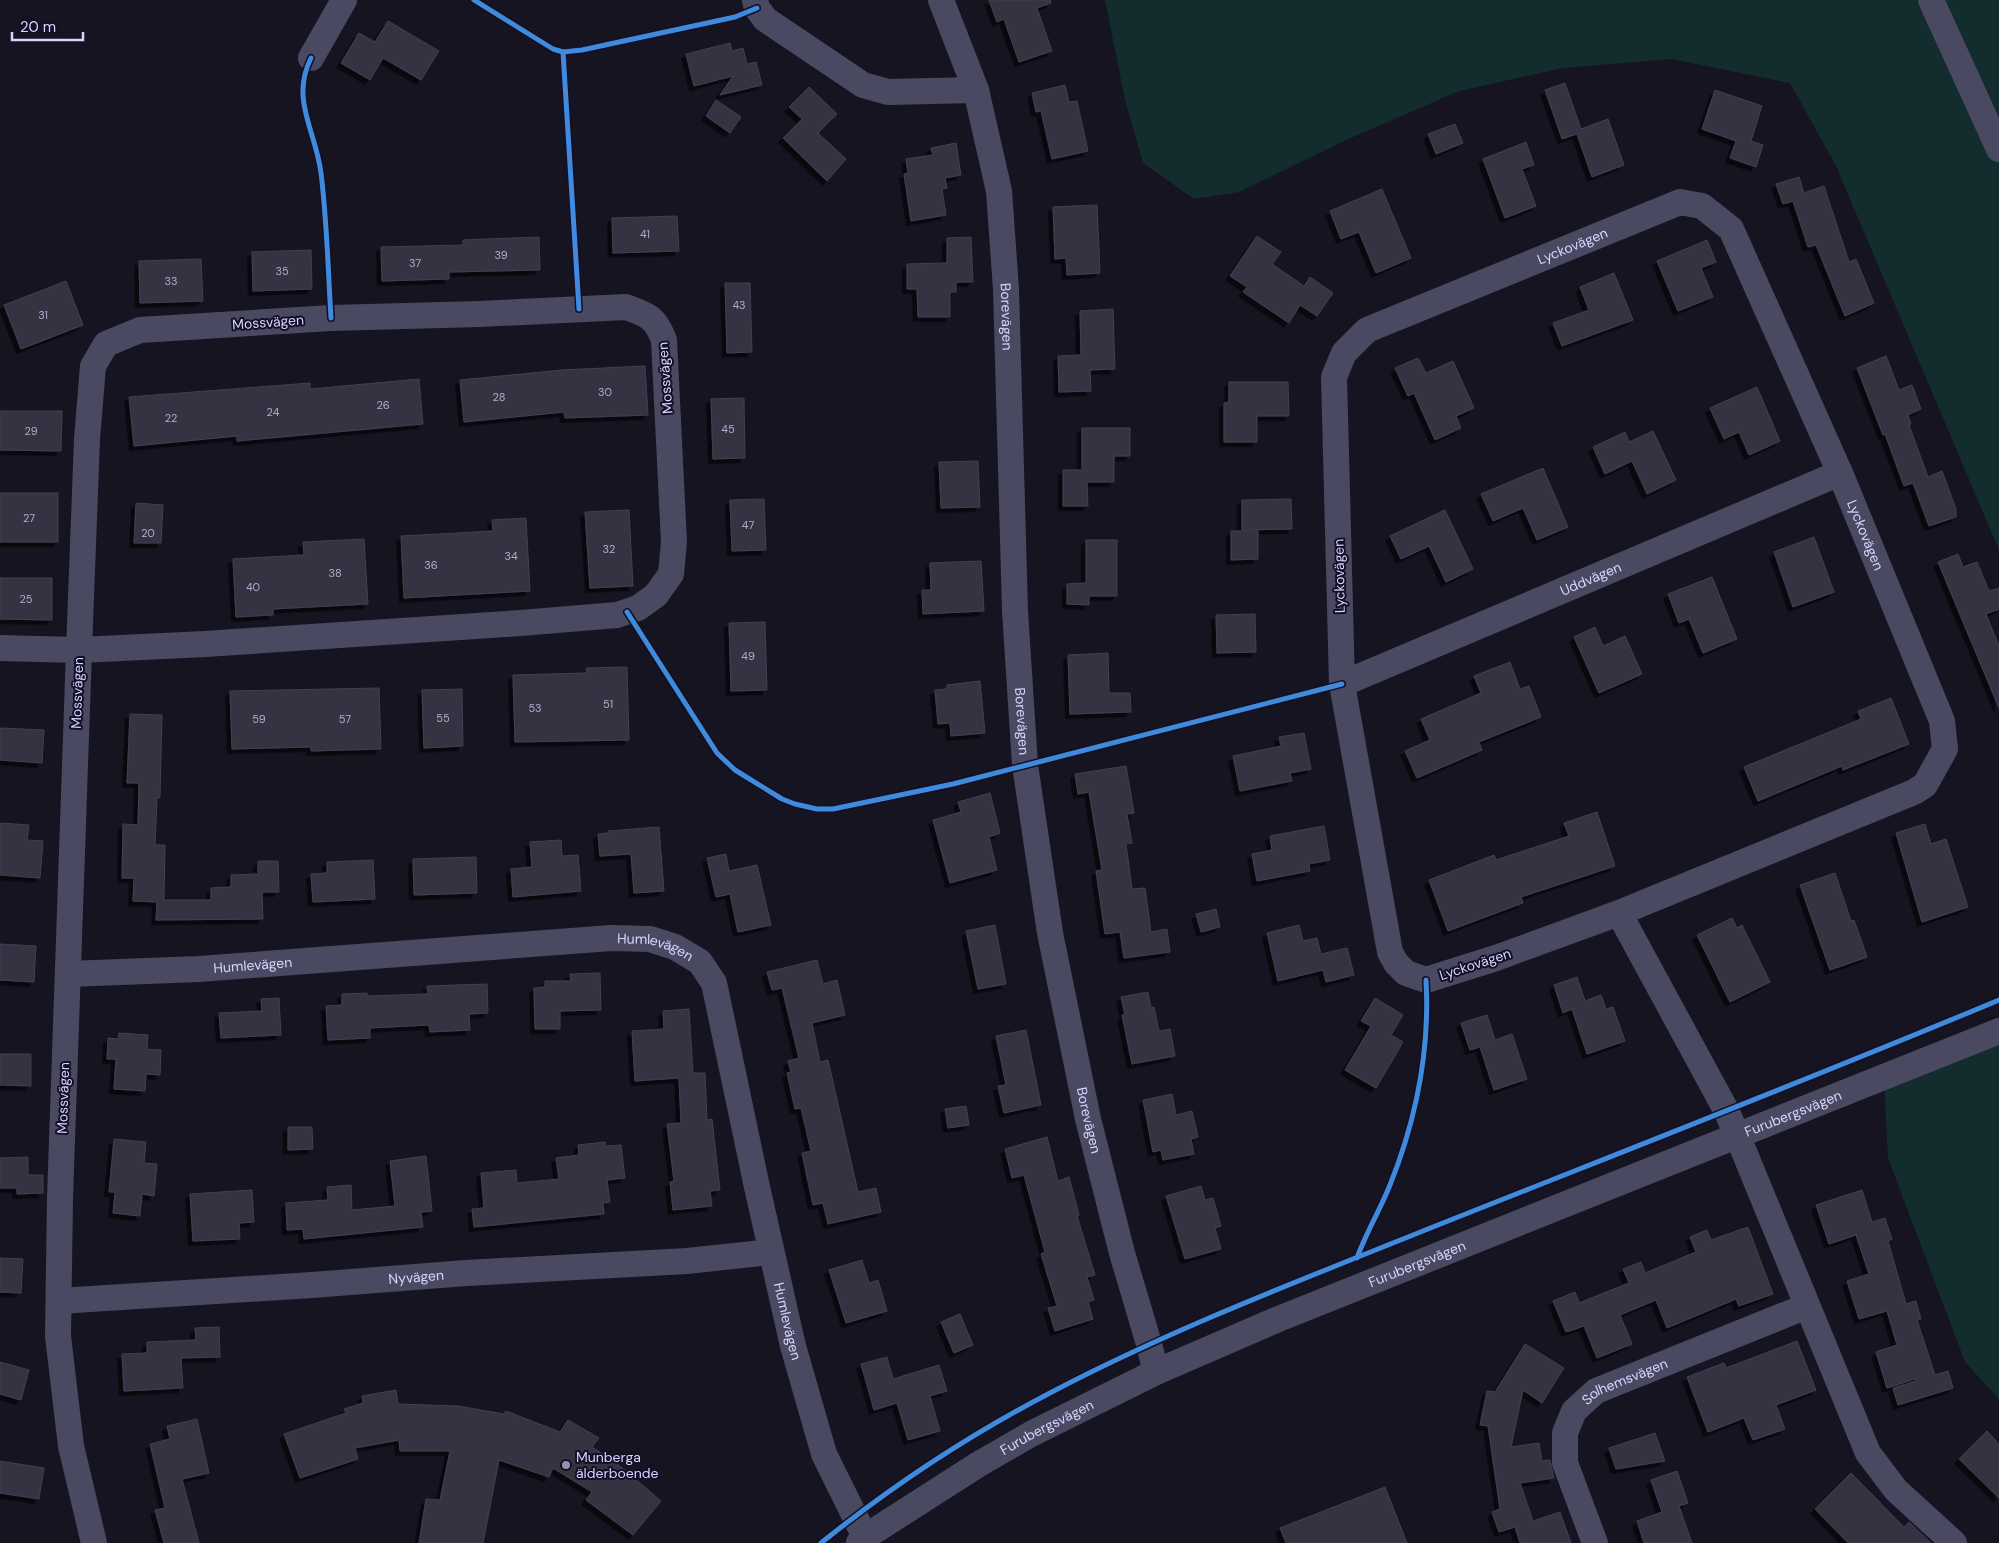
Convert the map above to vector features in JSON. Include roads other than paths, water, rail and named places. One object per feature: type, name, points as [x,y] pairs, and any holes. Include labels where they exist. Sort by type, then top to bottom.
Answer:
[{"type":"street","points":[[310,58],[344,0]]},
{"type":"street","points":[[755,0],[757,8],[765,19],[863,85],[888,92],[976,90]]},
{"type":"street","name":"Borevägen","points":[[941,0],[976,90],[999,191],[1006,289],[1015,611],[1025,765],[1050,933],[1088,1119],[1122,1253],[1156,1372]]},
{"type":"street","points":[[1931,0],[1999,148]]},
{"type":"street","name":"Lyckovägen","points":[[1680,202],[1702,206],[1731,229],[1840,473],[1942,721],[1944,749],[1925,785],[1914,792],[1618,913],[1496,958],[1426,980],[1406,973],[1396,963],[1390,952],[1342,684],[1334,377],[1344,353],[1367,330],[1680,202]]},
{"type":"street","name":"Mossvägen","points":[[0,648],[79,650],[522,623],[617,615],[638,608],[656,594],[671,574],[674,542],[664,340],[658,325],[646,314],[626,307],[479,314],[330,318],[140,330],[106,344],[93,366],[79,650],[60,1188],[58,1336],[70,1446],[94,1543]]},
{"type":"street","name":"Uddvägen","points":[[1342,684],[1840,473]]},
{"type":"street","points":[[1618,913],[1726,1110],[1868,1454],[1896,1490],[1954,1543]]},
{"type":"street","name":"Humlevägen","points":[[68,974],[199,969],[611,938],[650,939],[675,947],[700,962],[714,983],[793,1346],[824,1454],[862,1540]]},
{"type":"street","name":"Furubergsvägen","points":[[862,1540],[978,1464],[1031,1434],[1156,1372],[1276,1320],[1738,1137],[1999,1031]]},
{"type":"street","name":"Nyvägen","points":[[59,1301],[312,1285],[476,1272],[687,1260],[772,1252]]},
{"type":"street","name":"Solhemsvägen","points":[[1595,1543],[1565,1462],[1565,1434],[1574,1411],[1596,1391],[1807,1306]]},
{"type":"place","name":"Munberga älderboende","points":[[566,1465]]}]
